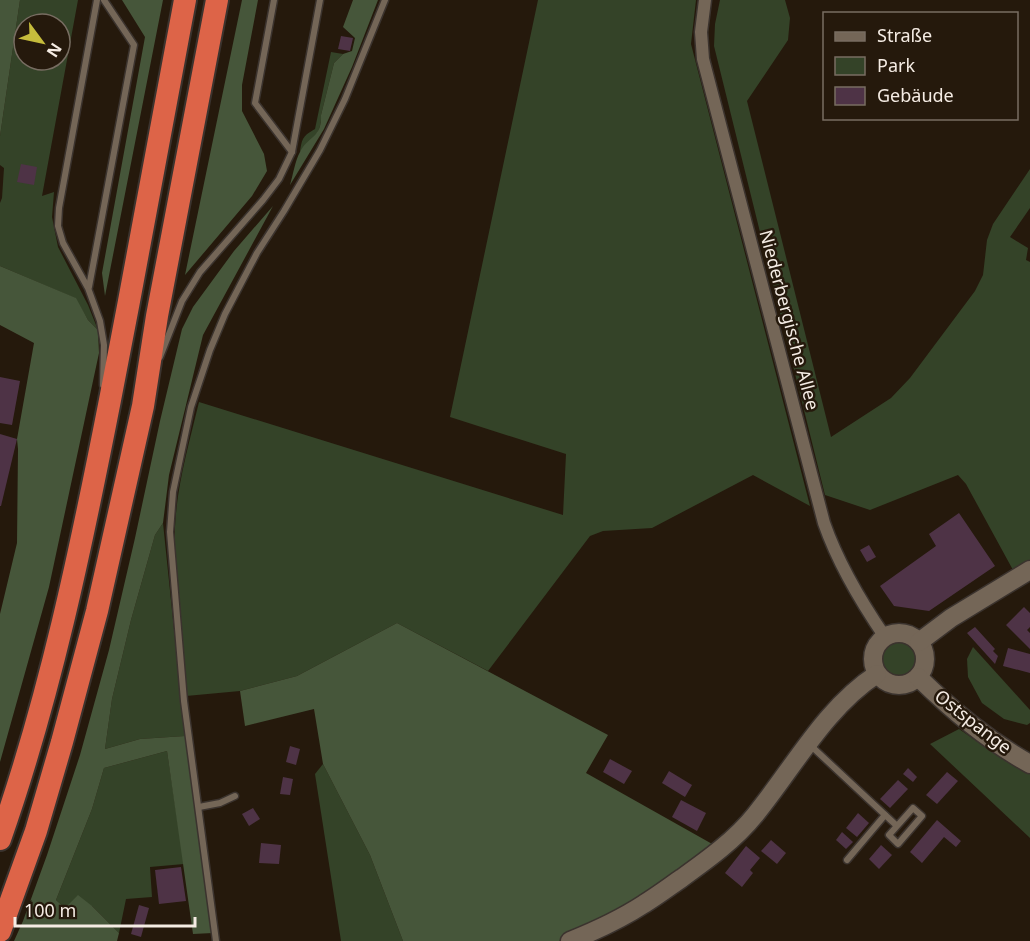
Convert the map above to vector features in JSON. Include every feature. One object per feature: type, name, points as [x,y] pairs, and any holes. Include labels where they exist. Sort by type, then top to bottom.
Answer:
[{"type":"highway","points":[[0,839],[27,755],[67,605],[102,439],[185,0]]},
{"type":"highway","points":[[0,932],[36,831],[97,611],[143,406],[157,316],[217,0]]},
{"type":"main road","points":[[919,642],[951,618],[1030,570]]},
{"type":"main road","points":[[901,633],[919,642],[924,651],[925,661],[918,677],[906,684],[896,684],[886,682],[878,674],[873,656],[876,646],[885,637],[901,633]]},
{"type":"main road","points":[[570,941],[643,905],[713,856],[754,817],[808,743],[848,697],[878,674]]},
{"type":"main road","name":"Ostspange","points":[[918,677],[977,730],[1030,764]]},
{"type":"street","name":"Niederbergische Allee","points":[[705,0],[701,32],[703,59],[824,523],[837,556],[885,637]]},
{"type":"lane","points":[[96,0],[59,208],[58,226],[63,243],[88,288],[100,321],[104,345],[102,439]]},
{"type":"lane","points":[[88,288],[134,45],[104,0]]},
{"type":"lane","points":[[274,0],[255,103],[292,152]]},
{"type":"lane","points":[[159,361],[182,301],[200,272],[269,193],[279,179],[292,152],[320,0]]},
{"type":"lane","points":[[216,941],[184,701],[170,532],[173,492],[191,406],[225,314],[257,254],[320,150],[345,99],[385,0]]},
{"type":"lane","points":[[143,406],[155,372]]},
{"type":"lane","points":[[808,743],[897,826]]},
{"type":"lane","points":[[199,807],[220,803],[235,795]]},
{"type":"lane","points":[[913,808],[922,816],[898,844],[889,835],[897,826],[913,808]]},
{"type":"lane","points":[[847,860],[885,815]]},
{"type":"green space","points":[[0,0],[20,0],[18,12],[12,12],[12,54],[0,136]]},
{"type":"green space","points":[[20,0],[78,0],[72,33],[72,12],[18,12]]},
{"type":"green space","points":[[122,0],[163,0],[105,296],[102,273],[145,37]]},
{"type":"green space","points":[[242,0],[258,0],[242,85],[242,111],[264,154],[267,171],[252,196],[185,275]]},
{"type":"green space","points":[[353,0],[378,0],[352,67],[324,129],[290,185],[300,152],[317,133],[321,123],[334,63],[343,54],[352,51],[355,38],[343,27]]},
{"type":"green space","points":[[538,0],[696,0],[691,44],[810,506],[753,475],[652,528],[603,531],[590,536],[488,671],[397,623],[297,676],[240,691],[186,696],[177,590],[175,527],[181,480],[199,402],[563,515],[566,454],[450,417]]},
{"type":"green space","points":[[720,0],[785,0],[790,18],[788,40],[747,101],[831,437],[891,398],[910,378],[975,291],[983,275],[987,240],[993,224],[1030,169],[1030,208],[1010,237],[1028,248],[1026,260],[1030,262],[1030,561],[1013,570],[966,484],[958,475],[870,510],[825,495],[714,46],[715,24]]},
{"type":"green space","points":[[331,52],[343,54],[334,63],[318,132],[300,152],[304,138],[315,129]]},
{"type":"green space","points":[[12,54],[12,72],[65,72],[42,196],[54,192],[52,217],[58,247],[88,305],[98,330],[88,320],[75,298],[0,266],[0,203],[4,168],[0,165],[0,136]]},
{"type":"green space","points":[[273,206],[203,335],[169,475],[163,523],[155,535],[112,699],[105,749],[140,739],[185,736],[213,933],[193,934],[167,751],[104,768],[92,809],[56,900],[65,908],[78,895],[119,933],[117,941],[14,941],[47,855],[80,755],[109,650],[182,329],[193,307],[234,251]]},
{"type":"green space","points":[[0,266],[76,298],[88,320],[98,330],[99,353],[49,587],[0,762],[0,614],[17,543],[17,439],[34,343],[0,325]]},
{"type":"green space","points":[[163,523],[185,736],[140,739],[105,749],[112,699],[131,620],[155,535]]},
{"type":"green space","points":[[397,623],[608,735],[586,773],[714,845],[633,905],[559,941],[403,941],[370,855],[323,764],[314,709],[245,726],[240,691],[297,676]]},
{"type":"green space","points":[[899,641],[911,646],[916,658],[911,670],[899,675],[887,670],[882,658],[887,646]]},
{"type":"green space","points":[[973,647],[1030,710],[1030,723],[1027,725],[1004,719],[982,703],[968,677],[967,659]]},
{"type":"green space","points":[[959,729],[991,751],[1030,773],[1030,838],[930,744]]},
{"type":"green space","points":[[167,751],[184,864],[150,867],[152,897],[126,899],[119,933],[92,906],[65,908],[56,900],[92,809],[104,768]]},
{"type":"green space","points":[[323,764],[370,855],[403,941],[341,941],[315,774]]},
{"type":"building","points":[[341,36],[353,38],[350,51],[338,49]]},
{"type":"building","points":[[21,164],[37,167],[34,185],[17,182]]},
{"type":"building","points":[[0,377],[20,381],[12,425],[0,423]]},
{"type":"building","points":[[0,434],[17,439],[1,506],[0,506]]},
{"type":"building","points":[[959,513],[995,566],[929,611],[894,606],[880,586],[936,546],[929,534]]},
{"type":"building","points":[[869,545],[876,557],[867,562],[860,550]]},
{"type":"building","points":[[1024,607],[1030,613],[1030,627],[1027,630],[1030,633],[1030,649],[1006,625]]},
{"type":"building","points":[[975,627],[995,649],[993,651],[998,656],[995,664],[967,633]]},
{"type":"building","points":[[1008,648],[1030,654],[1030,673],[1003,666]]},
{"type":"building","points":[[290,746],[300,749],[296,765],[286,762]]},
{"type":"building","points":[[610,759],[632,771],[624,784],[603,772]]},
{"type":"building","points":[[908,768],[917,777],[913,782],[903,774]]},
{"type":"building","points":[[669,771],[692,785],[685,797],[662,783]]},
{"type":"building","points":[[947,772],[958,781],[937,804],[926,795]]},
{"type":"building","points":[[283,777],[293,779],[290,795],[280,794]]},
{"type":"building","points":[[898,780],[908,789],[890,808],[880,799]]},
{"type":"building","points":[[681,800],[706,813],[697,831],[672,817]]},
{"type":"building","points":[[253,808],[260,819],[249,826],[242,814]]},
{"type":"building","points":[[858,813],[869,823],[857,837],[846,828]]},
{"type":"building","points":[[937,820],[961,841],[956,847],[944,837],[922,863],[910,852]]},
{"type":"building","points":[[842,832],[853,842],[846,849],[836,840]]},
{"type":"building","points":[[771,840],[786,853],[777,864],[761,851]]},
{"type":"building","points":[[261,843],[281,845],[279,864],[259,863]]},
{"type":"building","points":[[881,845],[892,855],[879,869],[869,859]]},
{"type":"building","points":[[746,846],[760,858],[750,870],[753,873],[742,887],[725,873]]},
{"type":"building","points":[[181,867],[186,901],[159,904],[155,870]]},
{"type":"building","points":[[139,905],[149,908],[141,937],[131,934]]}]
